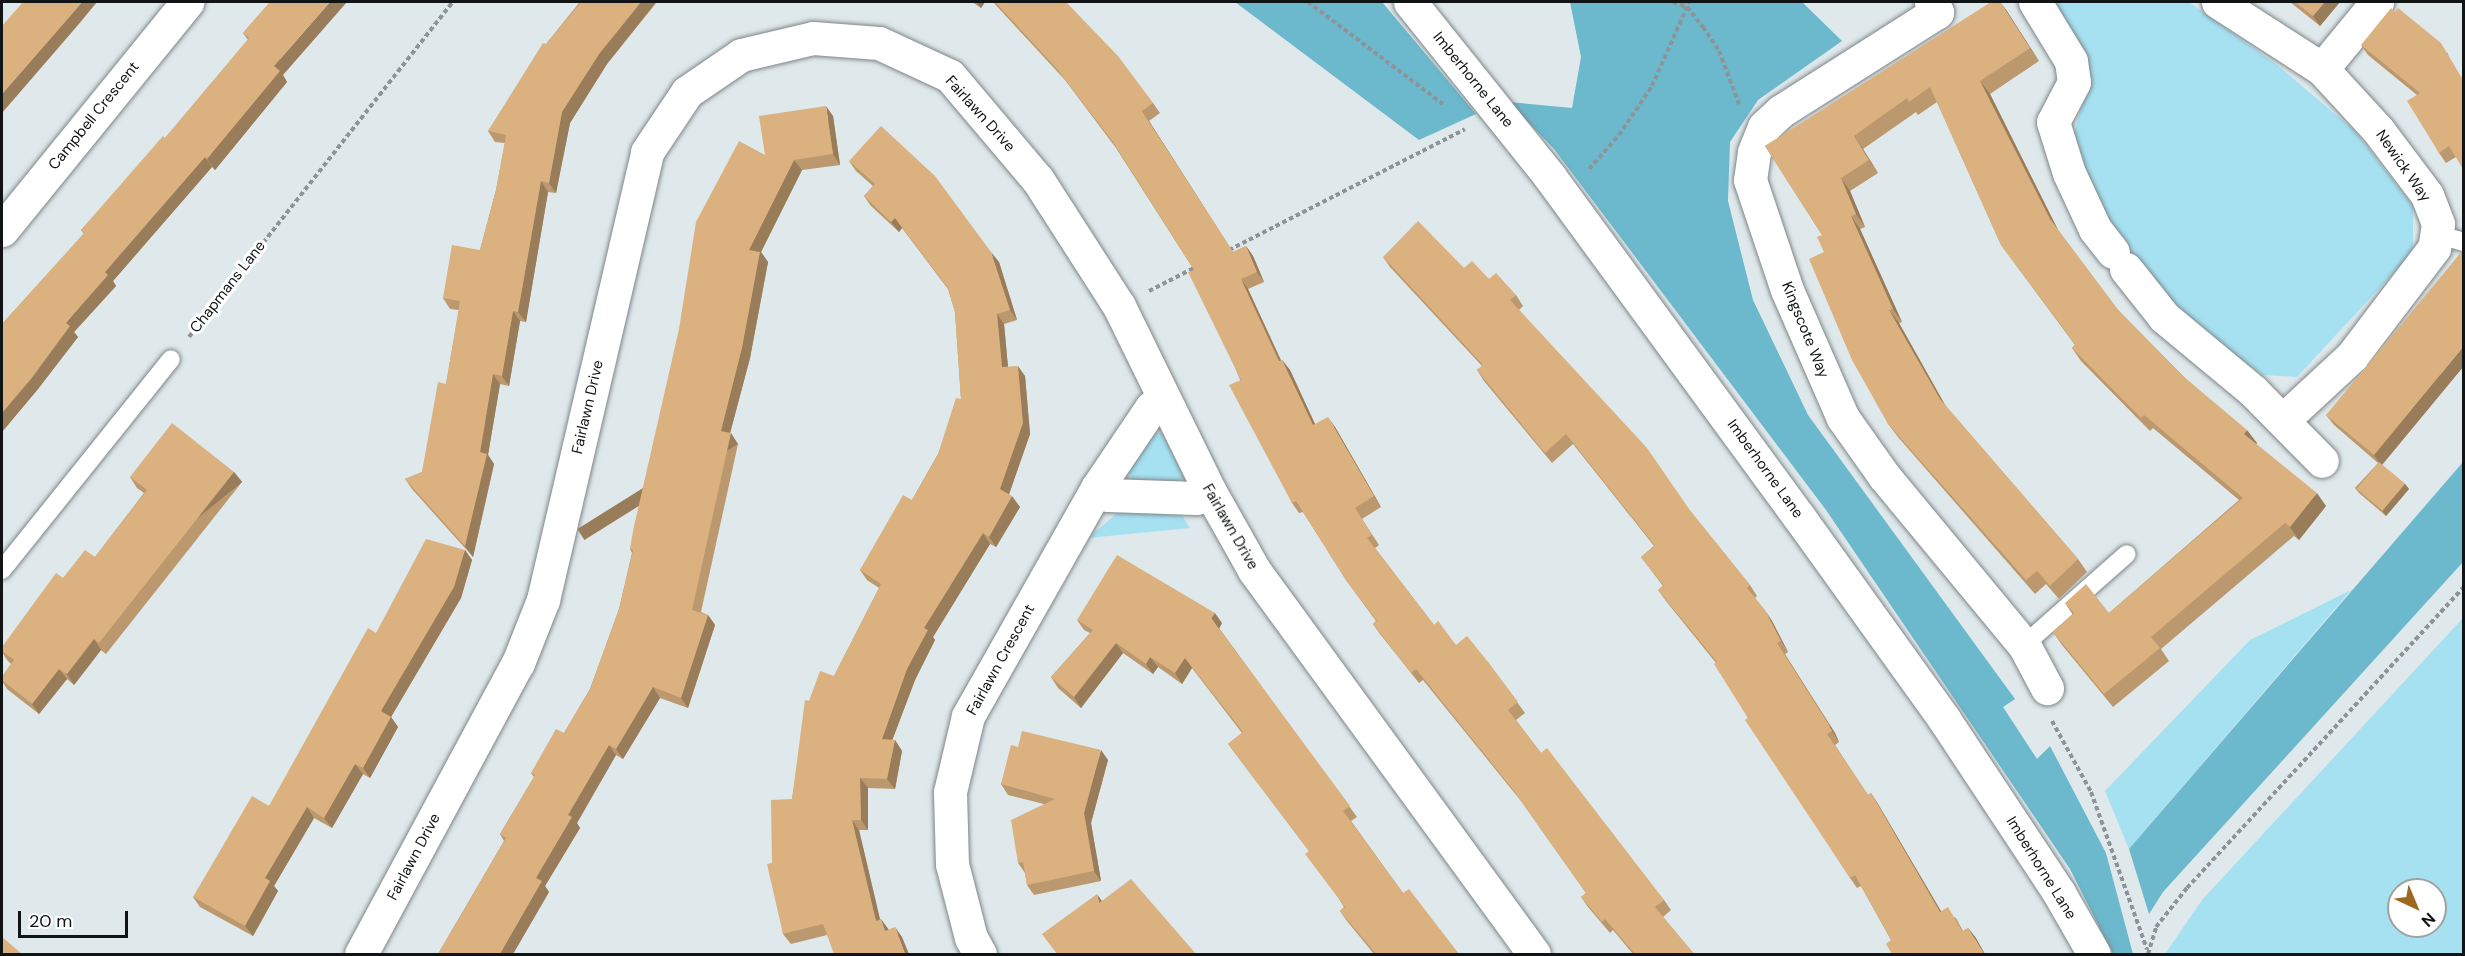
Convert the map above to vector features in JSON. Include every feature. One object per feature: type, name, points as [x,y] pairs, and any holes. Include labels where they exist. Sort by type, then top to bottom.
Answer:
[{"type":"street","name":"Campbell Crescent","points":[[2,230],[187,2]]},
{"type":"street","name":"Imberhorne Lane","points":[[1410,2],[1566,198],[1944,719],[2059,893],[2094,954]]},
{"type":"street","points":[[2035,2],[2071,61],[2074,82],[2053,122],[2069,173],[2095,229],[2164,318],[2283,420],[2322,461]]},
{"type":"street","name":"Newick Way","points":[[2218,2],[2322,69],[2378,130],[2427,195],[2438,224],[2450,238],[2434,248],[2352,356],[2283,420]]},
{"type":"street","points":[[2322,69],[2377,2]]},
{"type":"street","name":"Kingscote Way","points":[[1941,5],[1781,111],[1764,128],[1754,152],[1750,180],[1787,290],[1843,418],[1884,476],[2025,645],[2047,688]]},
{"type":"street","name":"Fairlawn Drive","points":[[361,954],[518,663],[543,600],[647,152],[687,92],[741,55],[813,38],[879,43],[950,76],[1038,180],[1119,306],[1209,490],[1254,570],[1534,954]]},
{"type":"street","name":"Fairlawn Crescent","points":[[980,954],[971,938],[952,864],[950,792],[968,716],[1097,488],[1151,408],[1163,399]]},
{"type":"street","points":[[1097,488],[1108,495],[1196,498],[1209,490]]},
{"type":"lane","points":[[2,570],[171,359]]},
{"type":"lane","points":[[2025,645],[2127,554]]},
{"type":"path","name":"Chapmans Lane","points":[[171,359],[453,2]]},
{"type":"path","points":[[1308,2],[1453,112]]},
{"type":"path","points":[[1673,2],[1687,7],[1719,51],[1736,101],[1764,128]]},
{"type":"path","points":[[1566,198],[1619,135],[1652,86],[1689,2]]},
{"type":"path","points":[[1226,252],[1471,126],[1466,123]]},
{"type":"path","points":[[1119,306],[1204,262]]},
{"type":"path","points":[[2147,952],[2156,927],[2187,888],[2463,588]]},
{"type":"path","points":[[2047,688],[2043,706],[2091,792],[2115,850],[2147,952]]},
{"type":"shaded area","points":[[1235,2],[1382,2],[1476,114],[1419,140]]},
{"type":"shaded area","points":[[1570,2],[1802,2],[1842,41],[1758,100],[1730,142],[1728,201],[1753,300],[1808,415],[2015,699],[2003,707],[2037,759],[2050,746],[2106,853],[2133,954],[2113,954],[2070,869],[1826,510],[1554,149],[1509,102],[1572,108],[1581,57]]},
{"type":"shaded area","points":[[2049,2],[2189,2],[2276,64],[2355,131],[2413,206],[2413,252],[2297,377],[2262,375],[2176,311],[2105,217],[2072,141],[2086,90]]},
{"type":"shaded area","points":[[1163,432],[1185,477],[1172,484],[1133,483],[1127,468],[1145,435]]},
{"type":"shaded area","points":[[2463,462],[2463,562],[2163,892],[2149,914],[2129,849]]},
{"type":"shaded area","points":[[1150,504],[1178,509],[1190,528],[1088,538],[1116,514]]},
{"type":"shaded area","points":[[2351,590],[2129,849],[2105,791],[2250,640]]},
{"type":"shaded area","points":[[2463,618],[2463,954],[2165,954],[2202,900]]},
{"type":"building","points":[[23,2],[82,2],[2,94],[2,26]]},
{"type":"building","points":[[270,2],[330,2],[274,66],[280,71],[207,159],[205,157],[105,272],[108,275],[66,323],[70,326],[31,379],[2,413],[2,324],[84,233],[81,230],[163,136],[165,138],[249,38],[243,33]]},
{"type":"building","points":[[581,2],[641,2],[599,54],[562,112],[549,183],[541,181],[518,312],[513,311],[502,376],[493,374],[480,452],[487,454],[465,546],[405,479],[422,472],[438,382],[446,384],[460,301],[443,298],[452,245],[480,250],[496,190],[506,135],[488,131],[543,43],[546,44]]},
{"type":"building","points":[[995,2],[1066,2],[1118,56],[1153,103],[1142,111],[1233,252],[1246,246],[1257,272],[1241,279],[1279,361],[1282,360],[1313,425],[1328,417],[1374,496],[1355,508],[1372,535],[1367,538],[1434,625],[1438,621],[1456,645],[1467,636],[1488,662],[1518,702],[1508,710],[1541,753],[1547,748],[1664,900],[1655,907],[1694,954],[1635,954],[1605,919],[1602,922],[1581,897],[1586,893],[1514,791],[1416,669],[1411,673],[1373,624],[1377,621],[1346,580],[1296,501],[1292,503],[1229,385],[1241,380],[1188,272],[1194,270],[1113,142],[1057,69]]},
{"type":"building","points":[[1991,2],[2000,2],[2030,48],[1980,81],[2050,219],[2118,310],[2184,377],[2247,430],[2244,434],[2317,493],[2290,527],[2285,523],[2151,637],[2160,648],[2104,694],[2053,632],[2074,613],[2065,603],[2086,584],[2109,613],[2243,498],[2144,415],[2141,418],[2072,348],[2075,344],[2001,245],[1930,87],[1909,102],[1907,98],[1854,136],[1869,160],[1841,178],[1856,214],[1851,216],[1893,309],[1889,310],[1940,399],[2078,559],[2050,586],[2037,571],[2026,580],[1888,424],[1852,360],[1809,259],[1824,252],[1817,237],[1822,235],[1765,146]]},
{"type":"building","points":[[2295,2],[2325,2],[2313,16]]},
{"type":"building","points":[[2391,8],[2395,12],[2398,8],[2441,43],[2463,80],[2463,169],[2449,146],[2439,153],[2407,101],[2420,93],[2361,45]]},
{"type":"building","points":[[826,106],[833,154],[794,160],[749,250],[760,252],[742,348],[721,431],[731,433],[692,610],[708,615],[681,698],[653,687],[616,749],[609,745],[568,815],[572,817],[536,878],[542,881],[500,954],[438,954],[506,838],[500,834],[535,775],[531,773],[556,729],[564,733],[590,689],[619,609],[633,550],[630,549],[633,531],[679,329],[696,222],[739,141],[765,155],[759,116]]},
{"type":"building","points":[[881,126],[935,176],[991,252],[1010,310],[997,314],[1002,367],[1018,366],[1023,423],[1000,489],[1012,496],[989,537],[983,533],[924,628],[928,630],[907,669],[882,739],[895,740],[887,779],[860,778],[861,820],[852,820],[876,921],[881,919],[885,931],[895,927],[905,954],[834,954],[823,924],[783,934],[767,864],[772,863],[771,800],[792,799],[805,700],[809,701],[820,671],[834,676],[881,584],[860,570],[903,495],[912,500],[938,454],[956,398],[961,399],[955,312],[948,288],[895,218],[891,222],[864,196],[875,184],[849,161]]},
{"type":"building","points":[[1418,221],[1464,268],[1472,261],[1489,279],[1496,273],[1516,295],[1510,300],[1647,448],[1689,509],[1750,585],[1747,588],[1765,610],[1781,641],[1777,643],[1828,723],[1832,731],[1827,734],[1868,795],[1871,793],[1940,912],[1948,907],[1962,931],[1968,928],[1984,954],[1892,954],[1886,944],[1891,940],[1855,875],[1850,878],[1745,720],[1748,718],[1714,664],[1717,662],[1658,590],[1664,586],[1641,557],[1655,546],[1566,434],[1545,453],[1477,370],[1483,365],[1383,257]]},
{"type":"building","points":[[2463,250],[2463,347],[2374,455],[2326,415]]},
{"type":"building","points":[[172,423],[234,472],[99,643],[94,639],[67,674],[59,669],[32,704],[2,680],[14,660],[2,651],[2,647],[56,573],[63,578],[85,550],[95,557],[147,490],[130,477]]},
{"type":"building","points":[[2379,462],[2405,484],[2383,511],[2357,489]]},
{"type":"building","points":[[426,539],[465,550],[454,587],[381,711],[391,717],[363,768],[355,764],[324,818],[307,807],[265,878],[270,881],[245,926],[193,897],[252,796],[269,806],[368,628],[376,633]]},
{"type":"building","points":[[1117,555],[1215,613],[1211,618],[1350,806],[1343,811],[1403,893],[1409,889],[1459,954],[1376,954],[1340,911],[1345,907],[1305,854],[1309,851],[1228,744],[1243,732],[1185,658],[1175,673],[1150,657],[1146,664],[1116,643],[1074,697],[1051,677],[1093,630],[1077,620]]},
{"type":"building","points":[[1022,731],[1101,750],[1084,813],[1094,871],[1027,885],[1023,862],[1018,863],[1011,820],[1055,799],[1001,784],[1011,745],[1018,747]]},
{"type":"building","points":[[1131,879],[1196,954],[1057,954],[1042,934],[1097,894],[1099,903]]},
{"type":"building","points":[[2,937],[22,954],[2,954]]}]
